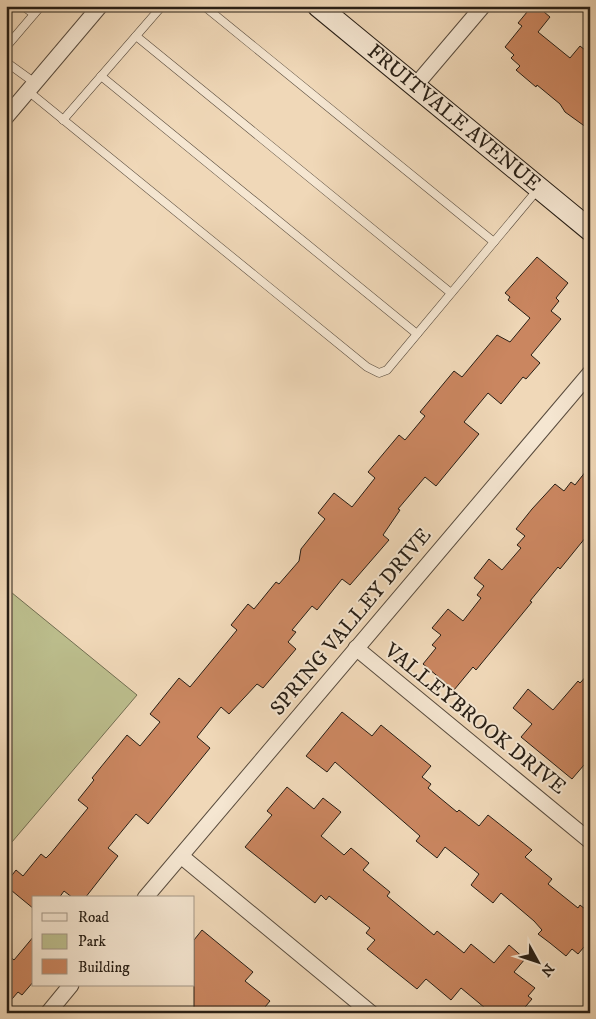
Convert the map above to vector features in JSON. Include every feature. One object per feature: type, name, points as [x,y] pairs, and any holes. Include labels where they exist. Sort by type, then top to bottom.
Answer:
[{"type":"main road","name":"FRUITVALE AVENUE","points":[[318,6],[590,230]]},
{"type":"street","points":[[6,117],[100,6]]},
{"type":"street","points":[[416,86],[483,6]]},
{"type":"street","name":"SPRING VALLEY DRIVE","points":[[147,896],[590,373]]},
{"type":"street","name":"VALLEYBROOK DRIVE","points":[[356,648],[588,836]]},
{"type":"street","points":[[181,856],[371,1013]]},
{"type":"street","points":[[48,1013],[70,986]]},
{"type":"lane","points":[[24,6],[34,14]]},
{"type":"lane","points":[[6,47],[41,6]]},
{"type":"lane","points":[[63,120],[162,6]]},
{"type":"lane","points":[[204,6],[494,242]]},
{"type":"lane","points":[[582,6],[590,12]]},
{"type":"lane","points":[[136,36],[451,293]]},
{"type":"lane","points":[[6,62],[63,120],[367,367],[379,373],[387,370],[539,188]]},
{"type":"lane","points":[[101,76],[417,334]]},
{"type":"green space","points":[[6,588],[137,695],[6,849]]},
{"type":"building","points":[[532,6],[537,6],[550,17],[538,32],[570,58],[580,46],[590,54],[590,130],[565,112],[560,104],[516,70],[520,66],[511,58],[514,55],[505,47],[522,26],[518,23]]},
{"type":"building","points":[[537,257],[568,283],[556,298],[559,301],[551,311],[561,319],[531,355],[540,363],[526,379],[523,377],[501,404],[488,393],[464,422],[479,434],[436,486],[425,477],[398,509],[400,510],[383,535],[389,540],[350,585],[342,579],[317,610],[312,606],[292,630],[296,632],[288,642],[296,649],[263,688],[257,684],[229,714],[221,707],[197,737],[210,748],[148,824],[136,814],[108,848],[118,856],[87,896],[70,896],[64,891],[60,896],[32,896],[32,907],[6,886],[6,883],[16,870],[23,876],[41,854],[46,858],[51,853],[88,808],[78,800],[94,780],[92,778],[127,735],[140,746],[160,722],[150,714],[179,678],[190,687],[237,630],[231,625],[248,604],[254,609],[276,582],[279,584],[299,561],[301,549],[325,519],[318,513],[334,493],[352,507],[375,478],[368,472],[399,435],[405,440],[425,416],[420,412],[454,371],[462,377],[497,335],[510,342],[530,318],[508,300],[510,297],[505,293]]},
{"type":"building","points":[[590,466],[590,532],[560,569],[558,567],[476,670],[473,667],[454,690],[423,664],[436,648],[432,645],[441,635],[432,628],[448,609],[463,621],[481,598],[477,595],[484,586],[474,578],[489,559],[502,570],[521,548],[517,545],[525,536],[516,529],[532,509],[555,484],[564,491],[571,482],[575,485]]},
{"type":"building","points":[[590,672],[590,758],[572,779],[521,737],[532,724],[513,708],[528,689],[553,710],[578,681],[580,683]]},
{"type":"building","points":[[342,712],[372,736],[381,725],[431,766],[422,777],[431,784],[428,788],[457,812],[459,810],[479,826],[488,815],[532,850],[525,857],[552,879],[548,884],[578,908],[580,905],[590,913],[590,940],[578,954],[572,949],[566,956],[538,934],[542,930],[534,921],[501,893],[493,903],[471,885],[479,874],[445,847],[437,858],[416,841],[420,836],[335,762],[327,772],[306,756]]},
{"type":"building","points":[[287,787],[314,809],[323,798],[341,812],[321,836],[344,855],[351,848],[369,863],[363,870],[390,892],[387,896],[434,935],[437,931],[464,953],[471,944],[494,963],[509,945],[525,959],[514,972],[535,988],[528,996],[532,999],[520,1013],[491,1013],[461,988],[451,1000],[426,979],[417,989],[367,949],[375,940],[366,933],[370,928],[329,896],[326,900],[321,895],[315,903],[245,847],[272,815],[267,811]]},
{"type":"building","points":[[202,930],[253,972],[245,981],[270,1001],[260,1013],[200,1013],[194,1007],[195,939]]},
{"type":"building","points":[[32,938],[32,983],[22,995],[18,992],[6,1006],[6,953],[14,960]]}]
